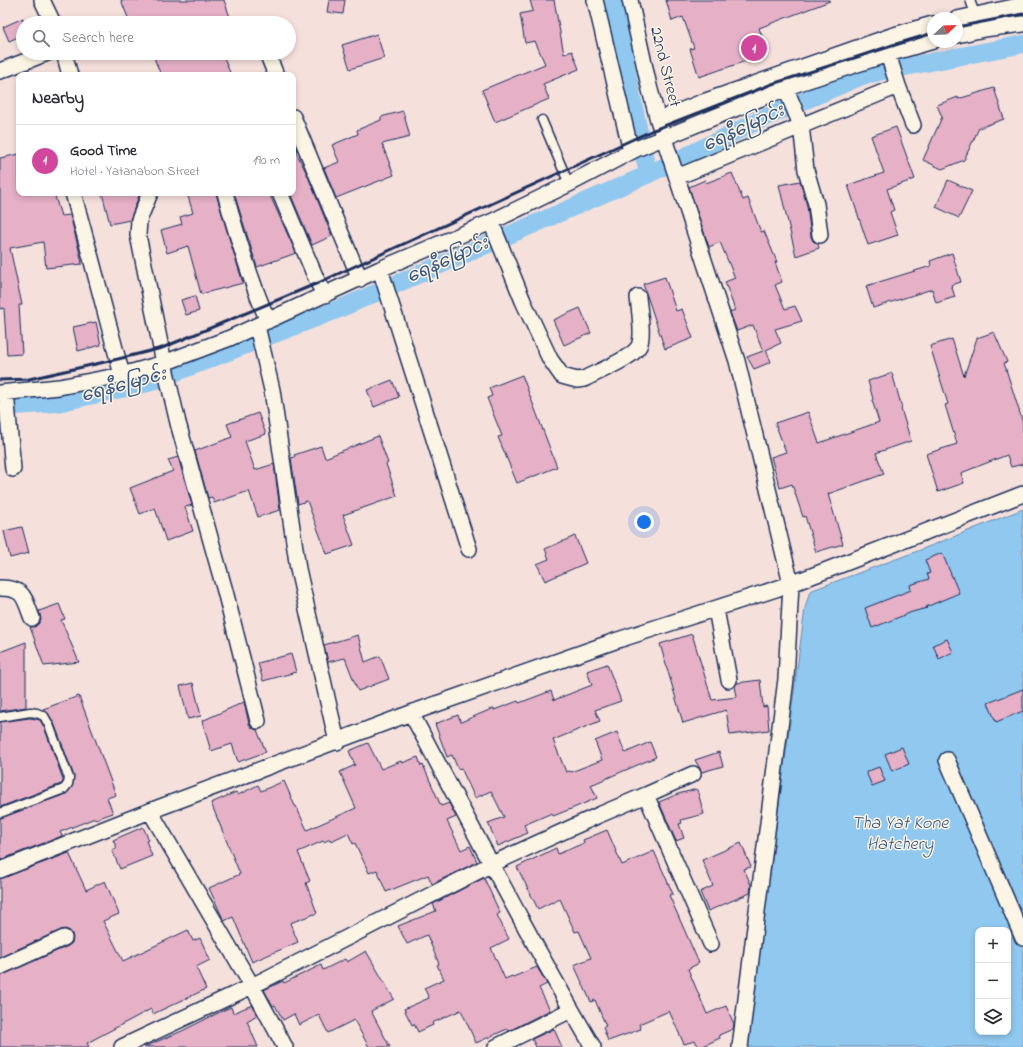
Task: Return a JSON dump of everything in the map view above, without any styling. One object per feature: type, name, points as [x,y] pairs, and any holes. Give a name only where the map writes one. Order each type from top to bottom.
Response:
[{"type":"street","points":[[42,0],[50,16]]},
{"type":"street","points":[[595,0],[634,150]]},
{"type":"street","name":"22nd Street","points":[[630,0],[658,120],[661,142],[676,173],[737,361],[791,584],[786,679],[740,1047]]},
{"type":"street","points":[[963,17],[1023,5]]},
{"type":"street","points":[[963,34],[984,29],[1023,24]]},
{"type":"street","points":[[658,120],[700,103],[891,36],[927,26]]},
{"type":"street","points":[[676,173],[744,150],[793,106],[889,57],[927,43]]},
{"type":"street","points":[[889,57],[913,125]]},
{"type":"street","points":[[0,71],[29,60]]},
{"type":"street","points":[[66,60],[69,72]]},
{"type":"street","points":[[269,60],[275,72]]},
{"type":"street","points":[[13,469],[5,422],[3,393],[59,387],[122,375],[164,363],[230,338],[380,269],[491,222],[634,150],[793,106],[897,82]]},
{"type":"street","points":[[793,106],[806,170],[816,204],[820,235]]},
{"type":"street","points":[[296,124],[360,279]]},
{"type":"street","points":[[73,196],[122,375]]},
{"type":"street","points":[[149,196],[139,220],[138,234],[164,363],[258,721]]},
{"type":"street","points":[[226,196],[262,306],[270,384],[298,569],[337,742]]},
{"type":"street","points":[[281,196],[318,283],[325,295]]},
{"type":"street","points":[[491,222],[523,301],[550,359],[562,376],[577,380],[584,379],[635,352],[640,345],[641,326],[638,297]]},
{"type":"street","points":[[380,269],[469,549]]},
{"type":"street","points":[[0,870],[150,811],[411,713],[615,641],[791,584],[1023,494]]},
{"type":"street","points":[[0,588],[17,590],[22,593],[32,618]]},
{"type":"street","points":[[716,609],[729,680]]},
{"type":"street","points":[[411,713],[571,1010],[593,1047]]},
{"type":"street","points":[[947,760],[1023,938]]},
{"type":"street","points":[[122,1047],[252,986],[492,864],[693,774]]},
{"type":"street","points":[[646,795],[711,944]]},
{"type":"street","points":[[150,811],[252,986],[285,1047]]},
{"type":"street","points":[[0,967],[64,938]]},
{"type":"street","points":[[496,1047],[571,1010]]},
{"type":"lane","points":[[970,0],[975,14]]},
{"type":"lane","points":[[542,120],[569,184]]},
{"type":"lane","points":[[0,717],[30,712],[38,713],[44,716],[49,725],[69,778],[68,784],[64,789],[0,813]]},
{"type":"water","name":"Tha Yat Kone Hatchery","points":[[1023,509],[1023,1047],[747,1047],[805,608],[810,591],[915,552]]},
{"type":"building","points":[[121,0],[224,0],[230,16],[127,16]]},
{"type":"building","points":[[329,0],[345,0],[343,14],[327,12]]},
{"type":"building","points":[[530,0],[554,0],[564,54],[572,51],[579,69],[543,84],[549,99],[495,122],[482,90],[545,64],[535,41],[525,43],[520,14],[533,11]]},
{"type":"building","points":[[666,0],[830,1],[759,28],[766,48],[747,55],[749,60],[699,77],[690,49],[694,48],[683,17],[672,21]]},
{"type":"building","points":[[16,21],[16,38],[9,41],[3,27]]},
{"type":"building","points":[[377,34],[384,58],[350,69],[342,45]]},
{"type":"building","points":[[155,60],[225,60],[230,72],[160,72]]},
{"type":"building","points":[[994,88],[1004,119],[979,128],[964,160],[942,169],[923,160],[942,117],[937,105],[958,97],[958,99]]},
{"type":"building","points":[[403,111],[410,137],[382,144],[394,175],[336,198],[324,168],[339,162],[332,145],[358,134],[357,130],[381,120],[381,117]]},
{"type":"building","points":[[896,127],[915,179],[887,189],[894,210],[890,212],[898,235],[868,245],[848,185],[884,173],[871,136]]},
{"type":"building","points":[[296,152],[307,174],[332,236],[312,245],[291,196],[296,196]]},
{"type":"building","points":[[16,155],[16,196],[55,196],[61,216],[70,215],[82,264],[46,268],[43,242],[10,248],[22,305],[19,305],[22,354],[7,355],[4,308],[0,309],[0,158]]},
{"type":"building","points":[[732,173],[743,200],[748,198],[761,232],[764,231],[777,262],[775,262],[782,282],[775,285],[785,309],[795,306],[802,321],[775,329],[781,343],[766,350],[771,362],[754,369],[747,357],[763,351],[753,325],[737,331],[730,312],[735,310],[725,282],[735,278],[720,242],[709,247],[689,187],[705,180],[706,183]]},
{"type":"building","points":[[948,180],[972,191],[959,218],[936,207]]},
{"type":"building","points":[[800,181],[807,206],[811,237],[813,241],[818,244],[819,248],[796,256],[779,185]]},
{"type":"building","points":[[103,196],[139,196],[130,220],[110,224]]},
{"type":"building","points":[[188,196],[217,196],[243,283],[201,294],[188,246],[167,253],[161,230],[182,224],[180,217],[193,213]]},
{"type":"building","points":[[235,196],[270,196],[296,253],[257,267]]},
{"type":"building","points":[[952,253],[961,282],[951,285],[955,297],[936,303],[932,289],[873,308],[866,286],[931,266],[930,261]]},
{"type":"building","points":[[665,277],[676,311],[682,309],[693,338],[665,349],[643,284]]},
{"type":"building","points":[[195,296],[199,311],[186,315],[181,300]]},
{"type":"building","points":[[580,308],[591,333],[564,345],[553,320]]},
{"type":"building","points":[[96,322],[101,345],[78,351],[73,327]]},
{"type":"building","points":[[994,332],[1007,362],[1004,363],[1023,423],[1023,464],[1011,467],[1007,455],[961,473],[964,483],[938,492],[926,454],[957,444],[945,405],[948,404],[930,346],[952,339],[964,376],[977,338]]},
{"type":"building","points":[[892,373],[911,441],[876,453],[884,474],[828,494],[843,544],[816,552],[805,516],[803,517],[792,484],[780,488],[771,457],[786,452],[775,423],[808,412],[819,443],[879,422],[868,381]]},
{"type":"building","points":[[522,375],[557,467],[517,483],[498,437],[502,436],[487,398],[492,396],[489,388]]},
{"type":"building","points":[[392,380],[399,397],[374,407],[367,390]]},
{"type":"building","points":[[258,413],[266,434],[245,441],[255,470],[274,464],[280,510],[258,517],[249,491],[214,503],[212,497],[208,498],[195,451],[232,437],[227,424]]},
{"type":"building","points":[[378,436],[388,463],[386,464],[397,496],[343,515],[354,545],[327,554],[307,501],[298,504],[291,458],[295,457],[294,455],[321,446],[325,458]]},
{"type":"building","points":[[178,457],[192,505],[185,507],[193,531],[166,541],[155,508],[140,514],[130,488],[173,471],[168,460]]},
{"type":"building","points":[[22,527],[29,553],[10,558],[4,531]]},
{"type":"building","points":[[575,536],[586,563],[545,581],[537,564],[549,559],[545,549]]},
{"type":"building","points":[[942,553],[959,593],[926,607],[927,608],[912,612],[872,628],[865,608],[911,590],[910,585],[929,579],[927,574],[930,573],[925,560]]},
{"type":"building","points":[[59,604],[65,619],[61,620],[79,662],[44,666],[30,627],[35,627],[39,623],[41,619],[39,611]]},
{"type":"building","points":[[692,634],[712,700],[737,697],[735,686],[737,683],[760,680],[763,707],[767,706],[769,730],[730,735],[726,710],[683,723],[660,644]]},
{"type":"building","points":[[358,635],[365,662],[380,656],[389,679],[358,691],[345,658],[328,662],[324,645]]},
{"type":"building","points":[[947,639],[953,652],[939,659],[933,645]]},
{"type":"building","points":[[26,642],[26,707],[0,711],[0,652]]},
{"type":"building","points":[[291,654],[296,672],[263,681],[258,663]]},
{"type":"building","points":[[607,664],[621,701],[595,710],[600,721],[553,740],[566,772],[571,772],[602,760],[595,741],[617,732],[625,753],[650,742],[656,757],[591,785],[597,798],[553,816],[552,813],[524,825],[528,833],[498,846],[488,823],[504,817],[491,791],[475,798],[461,768],[458,769],[452,755],[447,757],[435,724],[458,715],[461,722],[494,708],[494,710],[518,701],[519,703],[551,691],[554,700],[592,685],[587,671]]},
{"type":"building","points":[[193,683],[201,716],[188,719],[180,686]]},
{"type":"building","points":[[1023,689],[1023,711],[996,722],[988,703]]},
{"type":"building","points":[[79,696],[116,795],[107,798],[113,813],[96,819],[95,818],[60,832],[62,836],[0,860],[0,818],[66,794],[72,787],[74,776],[54,723],[48,713],[43,709]]},
{"type":"building","points":[[244,702],[249,724],[252,728],[257,730],[266,752],[238,762],[232,744],[211,751],[202,721]]},
{"type":"building","points":[[30,718],[40,720],[44,727],[63,782],[0,807],[0,722]]},
{"type":"building","points":[[368,743],[381,769],[401,761],[402,763],[418,757],[441,806],[449,803],[456,817],[447,821],[461,850],[470,846],[477,862],[432,884],[428,875],[386,892],[377,870],[369,873],[355,843],[353,844],[348,833],[331,841],[330,839],[324,842],[323,841],[298,852],[310,881],[306,883],[317,913],[290,923],[298,942],[252,962],[233,917],[224,921],[209,888],[240,874],[211,803],[236,792],[238,795],[258,785],[261,791],[284,781],[307,830],[356,808],[340,772],[355,765],[349,751]]},
{"type":"building","points":[[902,747],[909,764],[892,771],[885,754]]},
{"type":"building","points":[[719,752],[723,766],[702,772],[695,760]]},
{"type":"building","points":[[879,767],[885,781],[872,786],[866,772]]},
{"type":"building","points":[[697,789],[704,814],[681,820],[682,823],[679,824],[684,838],[676,841],[659,802],[678,794]]},
{"type":"building","points":[[143,827],[149,840],[146,841],[152,856],[120,869],[112,850],[117,848],[113,840]]},
{"type":"building","points":[[607,830],[622,865],[654,851],[673,894],[669,895],[699,963],[688,969],[707,1014],[726,1006],[734,1024],[733,1029],[719,1035],[720,1038],[701,1047],[699,1047],[695,1041],[684,1044],[669,1011],[639,1024],[641,1029],[608,1041],[603,1027],[606,1026],[595,1000],[591,1002],[574,965],[591,958],[579,931],[575,932],[560,899],[538,909],[517,867],[556,848],[558,854],[584,843],[583,840]]},
{"type":"building","points":[[741,843],[751,867],[744,869],[751,885],[750,893],[708,911],[700,892],[713,886],[702,860]]},
{"type":"building","points":[[69,853],[86,890],[105,881],[119,914],[103,921],[123,961],[188,930],[193,941],[200,938],[210,960],[196,967],[206,989],[153,1014],[151,1009],[87,1043],[89,1047],[0,1047],[0,976],[68,946],[72,943],[73,938],[70,931],[65,929],[61,930],[0,957],[0,879]]},
{"type":"building","points":[[484,878],[500,913],[497,915],[509,939],[491,948],[505,979],[537,967],[547,984],[539,988],[550,1010],[509,1031],[507,1029],[476,1043],[461,1010],[432,1023],[433,1025],[418,1032],[414,1024],[412,1025],[404,1009],[429,998],[424,988],[444,979],[437,965],[439,964],[427,935],[407,944],[398,926],[436,911],[433,904]]},
{"type":"building","points":[[366,951],[394,999],[371,1011],[390,1047],[369,1047],[354,1020],[328,1033],[319,1015],[299,1025],[294,1014],[283,1020],[275,1005],[273,1006],[264,990],[283,981],[284,983],[321,965],[323,970],[345,959],[347,962]]},
{"type":"building","points":[[252,1005],[257,1015],[247,1021],[258,1047],[144,1047],[182,1031],[231,1007],[233,1013]]},
{"type":"building","points":[[554,1029],[562,1047],[536,1047],[532,1039]]},
{"type":"waterway","points":[[613,0],[643,153],[649,174]]},
{"type":"waterway","name":"ရေနီမြောင်း","points":[[905,67],[1023,44]]},
{"type":"waterway","name":"ရေနီမြောင်း","points":[[0,407],[57,403],[148,383],[339,309],[649,174],[764,118],[862,76],[883,71]]},
{"type":"railway","points":[[963,26],[1023,14]]},
{"type":"railway","points":[[0,380],[29,379],[162,348],[318,283],[651,131],[772,84],[927,35]]},
{"type":"place","name":"Good Time","points":[[754,48]]}]
